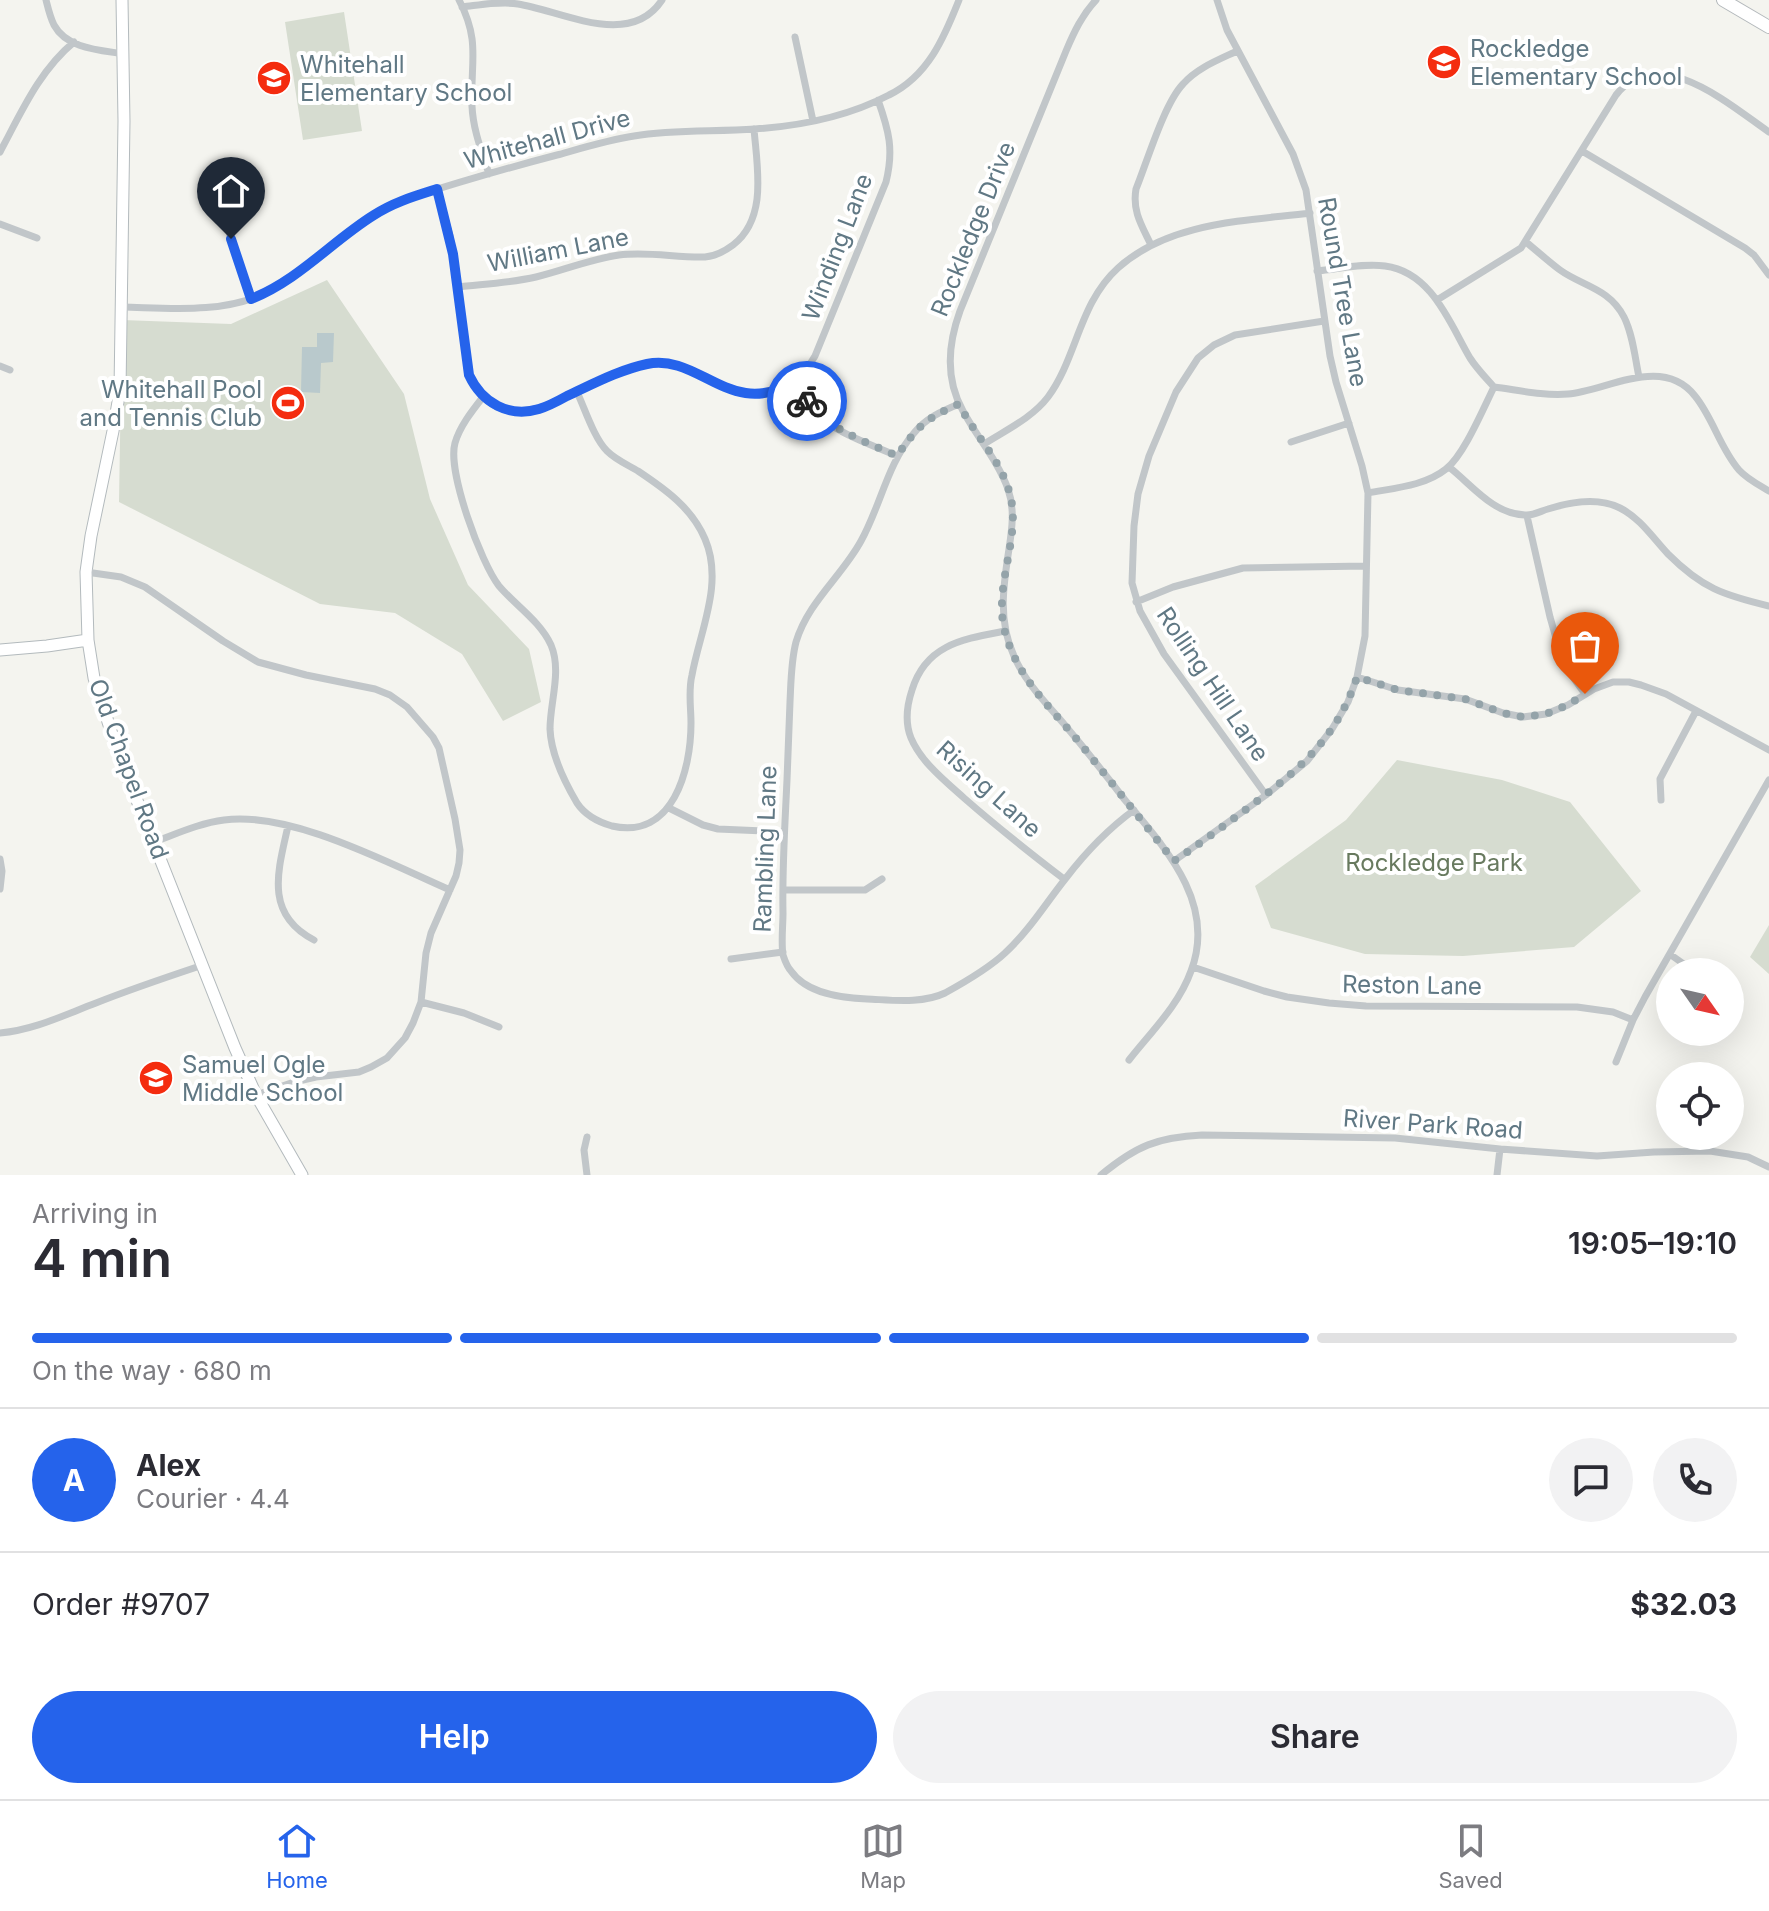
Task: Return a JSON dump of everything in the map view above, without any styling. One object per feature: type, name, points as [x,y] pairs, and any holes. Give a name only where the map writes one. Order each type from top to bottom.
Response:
[{"type":"main road","points":[[1723,0],[1769,27]]},
{"type":"street","points":[[46,0],[55,27],[62,35],[85,47],[124,54]]},
{"type":"street","name":"Old Chapel Road","points":[[122,0],[120,390],[86,572],[88,640],[94,678],[106,719],[203,965],[256,1095],[302,1175]]},
{"type":"street","points":[[489,174],[474,126],[474,46],[471,28],[460,3],[515,3],[609,25],[627,24],[643,18],[662,0]]},
{"type":"street","name":"Whitehall Drive","points":[[122,307],[190,308],[231,305],[251,299],[283,284],[375,214],[403,200],[523,164],[632,136],[754,129],[813,121],[878,100],[896,91],[925,67],[945,35],[959,0]]},
{"type":"street","name":"Rockledge Drive","points":[[1096,0],[1071,40],[954,328],[950,364],[959,404],[1003,477],[1012,500],[1002,605],[1005,631],[1020,669],[1174,861],[1196,912],[1198,934],[1193,967],[1180,994],[1129,1060]]},
{"type":"street","name":"Round Tree Lane","points":[[1174,861],[1266,795],[1307,761],[1325,740],[1348,702],[1357,677],[1365,636],[1368,493],[1336,382],[1324,321],[1306,190],[1293,154],[1227,30],[1217,0]]},
{"type":"street","points":[[795,37],[813,121]]},
{"type":"street","points":[[0,152],[46,71],[74,42]]},
{"type":"street","points":[[1151,245],[1137,217],[1134,197],[1172,100],[1183,83],[1197,71],[1237,51]]},
{"type":"street","points":[[1437,300],[1513,254],[1526,242],[1620,90],[1634,80],[1649,75],[1677,77],[1705,89],[1769,132]]},
{"type":"street","name":"Winding Lane","points":[[793,382],[807,369],[821,345],[886,182],[891,157],[890,138],[878,100]]},
{"type":"street","name":"William Lane","points":[[457,287],[531,278],[620,255],[710,256],[724,251],[746,232],[756,210],[758,192],[754,129]]},
{"type":"street","points":[[1582,151],[1745,248],[1769,275]]},
{"type":"street","points":[[437,189],[450,236],[469,375],[475,388],[495,405],[510,410],[543,408],[628,370],[657,363],[679,367],[740,393],[768,393],[793,382],[827,422],[897,456]]},
{"type":"street","points":[[221,208],[251,299]]},
{"type":"street","points":[[984,444],[1031,415],[1041,405],[1058,381],[1085,315],[1118,268],[1151,245],[1196,229],[1310,213]]},
{"type":"street","points":[[0,224],[37,238]]},
{"type":"street","points":[[1526,242],[1562,271],[1593,286],[1617,307],[1630,333],[1639,377]]},
{"type":"street","points":[[1317,271],[1370,266],[1405,271],[1437,300],[1477,368],[1494,387],[1566,394],[1639,377],[1669,378],[1691,391],[1735,465],[1746,477],[1769,491]]},
{"type":"street","name":"Rolling Hill Lane","points":[[1266,795],[1152,635],[1136,602],[1132,583],[1132,548],[1140,485],[1149,456],[1171,400],[1188,370],[1204,352],[1235,335],[1324,321]]},
{"type":"street","points":[[0,366],[10,370]]},
{"type":"street","points":[[1368,493],[1426,480],[1449,467],[1460,453],[1494,387]]},
{"type":"street","points":[[483,397],[455,442],[453,459],[479,548],[498,585],[552,647],[555,673],[550,732],[565,780],[582,809],[592,818],[610,825],[631,827],[644,825],[669,808],[681,783],[691,738],[691,678],[713,576],[710,552],[700,528],[687,509],[606,450],[577,392]]},
{"type":"street","name":"Rambling Lane","points":[[959,404],[924,422],[897,456],[860,543],[814,605],[796,642],[791,675],[784,832],[784,959],[792,974],[815,990],[860,999],[932,998],[969,979],[1002,956],[1097,842],[1134,810]]},
{"type":"street","points":[[1291,442],[1349,423]]},
{"type":"street","points":[[1449,467],[1483,498],[1510,512],[1527,516],[1582,502],[1620,508],[1637,520],[1695,579],[1736,598],[1769,606]]},
{"type":"street","points":[[1527,516],[1560,652],[1585,694]]},
{"type":"street","points":[[1136,602],[1173,587],[1243,568],[1366,566]]},
{"type":"street","points":[[86,572],[121,577],[145,587],[258,662],[375,689],[399,700],[433,737],[439,748],[460,850],[459,863],[431,933],[421,1002],[413,1023],[405,1038],[379,1063],[359,1072],[316,1077],[256,1095]]},
{"type":"street","name":"Rising Lane","points":[[1005,631],[956,642],[927,662],[918,675],[908,703],[909,735],[919,754],[950,786],[1064,879]]},
{"type":"street","points":[[0,650],[88,640]]},
{"type":"street","points":[[1357,677],[1398,690],[1465,699],[1523,717],[1546,714],[1605,684],[1629,682],[1659,691],[1769,750]]},
{"type":"street","points":[[1661,800],[1660,779],[1696,711]]},
{"type":"street","points":[[1616,1062],[1633,1020],[1769,780]]},
{"type":"street","points":[[669,808],[718,829],[784,832]]},
{"type":"street","points":[[154,842],[223,820],[243,819],[288,826],[333,840],[450,890]]},
{"type":"street","points":[[288,826],[279,869],[278,896],[289,922],[314,940]]},
{"type":"street","points":[[0,859],[0,889]]},
{"type":"street","points":[[783,890],[865,890],[882,879]]},
{"type":"street","points":[[731,959],[783,952]]},
{"type":"street","points":[[1671,955],[1675,958]]},
{"type":"street","points":[[0,1033],[39,1025],[203,965]]},
{"type":"street","name":"Reston Lane","points":[[1193,967],[1264,991],[1329,1003],[1366,1006],[1577,1007],[1613,1012],[1633,1020]]},
{"type":"street","points":[[421,1002],[464,1013],[499,1027]]},
{"type":"street","name":"River Park Road","points":[[1101,1175],[1124,1156],[1152,1143],[1174,1136],[1202,1135],[1383,1137],[1597,1156],[1710,1151],[1748,1157],[1769,1167]]},
{"type":"street","points":[[587,1137],[584,1150],[587,1175]]},
{"type":"street","points":[[1497,1175],[1500,1149]]},
{"type":"green space","points":[[344,12],[362,131],[303,140],[285,22]]},
{"type":"green space","name":"Whitehall Pool and Tennis Club","points":[[327,280],[404,394],[430,499],[468,585],[529,649],[541,702],[503,721],[462,654],[395,613],[320,604],[119,502],[122,320],[231,324]]},
{"type":"green space","name":"Rockledge Park","points":[[1397,760],[1502,780],[1570,802],[1641,891],[1574,947],[1463,956],[1365,954],[1271,928],[1255,886],[1346,820]]},
{"type":"green space","points":[[1769,925],[1769,974],[1750,957]]},
{"type":"shaded area","points":[[317,333],[334,333],[333,362],[321,363],[320,393],[301,392],[302,347],[317,347]]},
{"type":"way so far","points":[[807,401],[827,422],[897,456],[924,422],[959,404],[1003,477],[1012,500],[1002,617],[1012,654],[1037,694],[1174,861],[1266,795],[1307,761],[1332,729],[1348,702],[1357,677],[1398,690],[1474,701],[1503,713],[1523,717],[1546,714],[1585,694]]},
{"type":"place","name":"Rockledge Elementary School","points":[[1444,62]]},
{"type":"place","name":"Whitehall Elementary School","points":[[274,78]]},
{"type":"place","name":"Whitehall Pool and Tennis Club","points":[[288,403]]},
{"type":"place","name":"Samuel Ogle Middle School","points":[[156,1078]]},
{"type":"route","points":[[231,239],[251,299],[283,284],[375,214],[393,204],[437,189],[450,236],[469,375],[475,388],[495,405],[522,411],[543,408],[610,376],[657,363],[679,367],[740,393],[768,393],[793,382],[807,401]]}]
